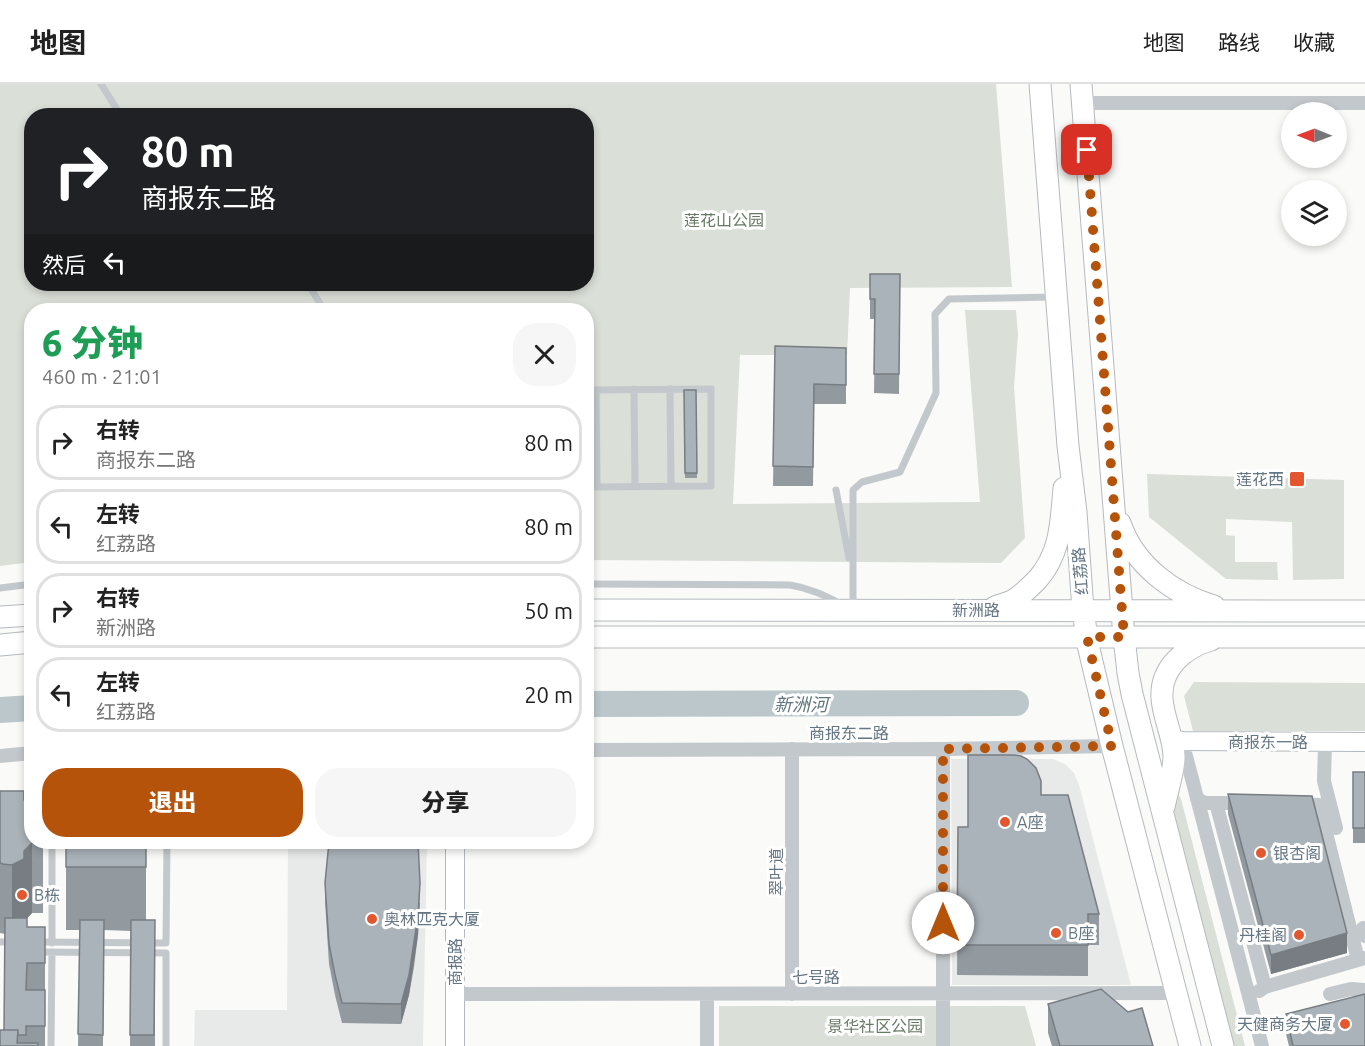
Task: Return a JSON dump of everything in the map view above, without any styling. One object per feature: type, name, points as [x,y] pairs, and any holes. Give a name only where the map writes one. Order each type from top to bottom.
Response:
[{"type":"main road","name":"红荔路","points":[[1040,84],[1068,446],[1087,637],[1112,746],[1191,1046]]},
{"type":"main road","points":[[1082,93],[1128,673],[1223,1046]]},
{"type":"main road","points":[[987,610],[1012,600],[1030,587],[1046,570],[1054,554],[1060,533],[1068,446]]},
{"type":"main road","points":[[1114,506],[1132,548],[1156,575],[1173,588],[1192,598],[1236,610]]},
{"type":"main road","name":"新洲路","points":[[594,610],[1362,610]]},
{"type":"main road","points":[[0,617],[24,616]]},
{"type":"main road","name":"新洲路","points":[[594,637],[1365,637]]},
{"type":"main road","points":[[1163,813],[1178,751],[1162,699],[1163,684],[1169,668],[1193,646],[1226,637]]},
{"type":"main road","points":[[0,645],[24,643]]},
{"type":"street","points":[[1082,93],[1365,103]]},
{"type":"street","name":"商报东一路","points":[[1178,751],[1183,741],[1365,741]]},
{"type":"street","points":[[1251,1002],[1255,993],[1265,987],[1313,969],[1361,959],[1319,805],[1322,742]]},
{"type":"street","points":[[1322,742],[1324,781],[1336,828]]},
{"type":"street","name":"商报东二路","points":[[594,750],[1112,746]]},
{"type":"street","name":"翠叶道","points":[[792,749],[792,994]]},
{"type":"street","points":[[943,749],[943,1046]]},
{"type":"street","points":[[1178,751],[1197,799],[1262,1046]]},
{"type":"street","points":[[0,756],[24,754]]},
{"type":"street","points":[[1197,799],[1205,803],[1262,804]]},
{"type":"street","points":[[1216,803],[1265,987]]},
{"type":"street","points":[[1285,804],[1319,805]]},
{"type":"street","name":"商报路","points":[[455,849],[455,1046]]},
{"type":"street","points":[[1330,994],[1351,989],[1365,990]]},
{"type":"street","name":"七号路","points":[[455,994],[1177,993]]},
{"type":"street","points":[[706,994],[707,1046]]},
{"type":"lane","points":[[101,84],[116,108]]},
{"type":"lane","points":[[853,610],[853,490],[862,482],[900,472],[936,393],[935,314],[949,298],[1056,297]]},
{"type":"lane","points":[[670,389],[671,486]]},
{"type":"lane","points":[[594,487],[711,486],[711,389],[596,390],[597,487]]},
{"type":"lane","points":[[634,390],[635,487]]},
{"type":"lane","points":[[836,490],[852,575]]},
{"type":"lane","points":[[594,584],[790,585],[822,593],[853,610]]},
{"type":"lane","points":[[0,588],[24,585]]},
{"type":"lane","points":[[52,849],[52,943]]},
{"type":"lane","points":[[33,942],[166,943],[167,849]]},
{"type":"lane","points":[[0,942],[24,942]]},
{"type":"lane","points":[[31,952],[166,953],[166,1046]]},
{"type":"lane","points":[[51,1046],[52,952]]},
{"type":"shaded area","points":[[951,759],[1053,759],[1065,764],[1074,773],[1131,985],[952,985]]},
{"type":"shaded area","points":[[288,849],[427,849],[423,1046],[194,1046],[195,1010],[287,1010]]},
{"type":"green space","name":"莲花山公园","points":[[0,84],[996,84],[1012,287],[850,288],[847,355],[740,355],[733,504],[980,502],[965,310],[1016,310],[1018,335],[1014,387],[1025,538],[1001,563],[594,560],[594,303],[24,303],[24,563],[0,566]]},
{"type":"green space","points":[[1147,474],[1344,480],[1344,579],[1293,580],[1292,522],[1226,519],[1226,535],[1235,536],[1235,562],[1277,562],[1278,580],[1226,579],[1149,517]]},
{"type":"green space","points":[[1194,682],[1365,683],[1365,731],[1193,731],[1184,696]]},
{"type":"green space","points":[[1177,792],[1181,799],[1245,1046],[1228,1046],[1171,813]]},
{"type":"green space","name":"景华社区公园","points":[[719,1006],[1025,1006],[1036,1046],[719,1046]]},
{"type":"building","points":[[870,274],[900,274],[899,374],[874,374],[875,299],[870,299]]},
{"type":"building","points":[[775,346],[846,348],[846,385],[814,384],[813,467],[773,466]]},
{"type":"building","points":[[684,390],[696,390],[697,473],[685,473]]},
{"type":"building","points":[[968,755],[1021,756],[1036,768],[1041,781],[1041,795],[1068,795],[1099,914],[1088,914],[1088,945],[957,945],[958,827],[968,827]]},
{"type":"building","points":[[1353,772],[1365,772],[1365,828],[1353,828]]},
{"type":"building","points":[[0,791],[24,791],[24,849],[26,849],[24,859],[12,865],[0,863]]},
{"type":"building","points":[[1228,794],[1312,796],[1347,933],[1271,955]]},
{"type":"building","points":[[66,849],[146,849],[146,867],[66,867]]},
{"type":"building","name":"奥林匹克大厦","points":[[328,849],[418,849],[420,883],[418,915],[409,975],[401,1004],[342,1003],[329,944],[325,883]]},
{"type":"building","points":[[5,918],[27,918],[27,927],[45,927],[45,963],[27,963],[26,990],[45,990],[45,1026],[26,1026],[26,1035],[18,1035],[18,1030],[4,1030]]},
{"type":"building","points":[[80,920],[104,920],[103,1035],[78,1034]]},
{"type":"building","points":[[131,920],[155,920],[154,1035],[130,1035]]},
{"type":"building","points":[[1101,989],[1128,1012],[1142,1008],[1153,1046],[1060,1046],[1048,1004]]},
{"type":"building","points":[[1365,994],[1365,1046],[1293,1046],[1286,1014]]},
{"type":"building","points":[[0,1030],[18,1030],[17,1043],[38,1043],[38,1046],[0,1046]]},
{"type":"waterway","name":"新洲河","points":[[594,704],[1016,703]]},
{"type":"waterway","name":"新洲河","points":[[0,710],[24,708]]},
{"type":"place","name":"莲花西","points":[[1297,479]]},
{"type":"place","name":"A座","points":[[1005,822]]},
{"type":"place","name":"银杏阁","points":[[1261,853]]},
{"type":"place","name":"B栋","points":[[22,895]]},
{"type":"place","name":"奥林匹克大厦","points":[[372,919]]},
{"type":"place","name":"B座","points":[[1056,933]]},
{"type":"place","name":"丹桂阁","points":[[1299,935]]},
{"type":"place","name":"天健商务大厦","points":[[1345,1024]]},
{"type":"route","points":[[943,923],[943,749],[1112,746],[1087,637],[1124,637],[1087,150]]}]
